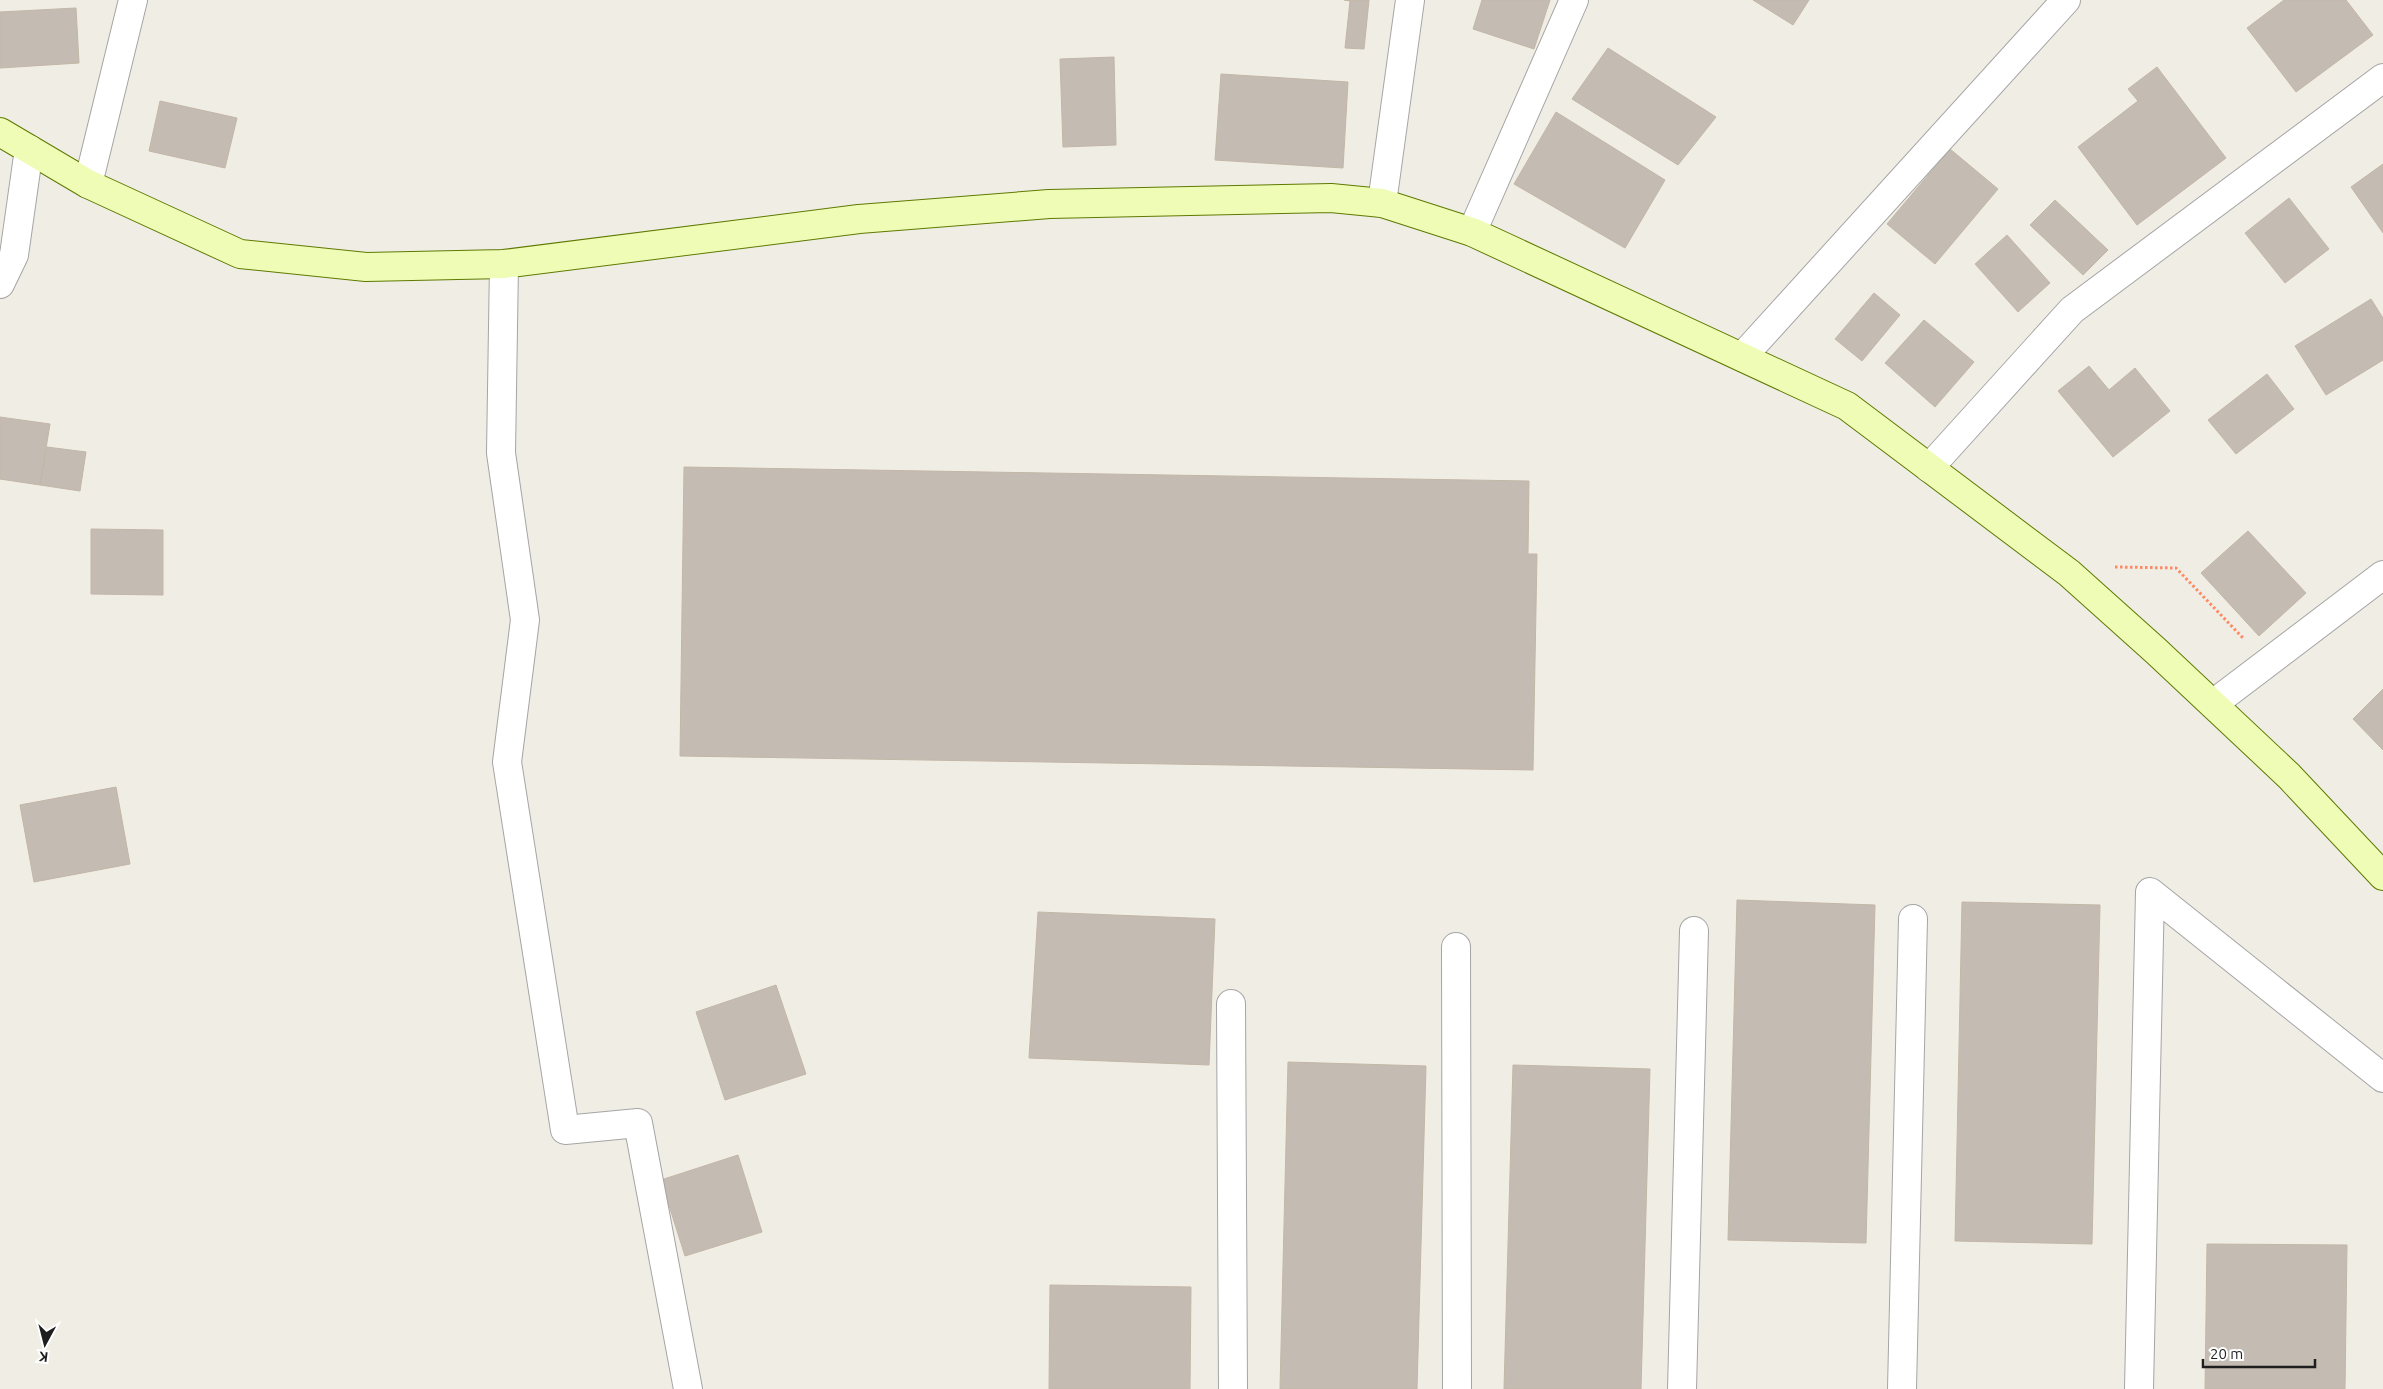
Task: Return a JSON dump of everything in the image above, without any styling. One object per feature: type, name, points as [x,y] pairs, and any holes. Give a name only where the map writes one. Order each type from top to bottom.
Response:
[{"type":"street","points":[[88,184],[133,0]]},
{"type":"street","points":[[1382,203],[1410,0]]},
{"type":"street","points":[[1472,232],[1574,0]]},
{"type":"street","points":[[1742,357],[2066,0]]},
{"type":"street","points":[[1929,468],[2072,310],[2383,78]]},
{"type":"street","points":[[0,132],[88,184],[240,254],[366,267],[504,264],[859,219],[1049,204],[1331,198],[1382,203],[1472,232],[1847,406],[2059,566],[2156,651],[2288,776],[2383,876]]},
{"type":"street","points":[[0,284],[14,255],[29,149]]},
{"type":"street","points":[[504,264],[501,453],[525,620],[507,762],[565,1130],[638,1123],[688,1389]]},
{"type":"street","points":[[2213,704],[2383,575]]},
{"type":"street","points":[[2139,1389],[2150,892],[2383,1078]]},
{"type":"street","points":[[1902,1389],[1912,919]]},
{"type":"street","points":[[1682,1389],[1694,931]]},
{"type":"street","points":[[1456,948],[1457,1389]]},
{"type":"street","points":[[1231,1004],[1233,1389]]},
{"type":"path","points":[[2059,566],[2176,568],[2267,663]]},
{"type":"building","points":[[1344,0],[1369,0],[1364,49],[1345,48],[1350,1]]},
{"type":"building","points":[[1482,0],[1550,0],[1534,49],[1473,29]]},
{"type":"building","points":[[1753,0],[1809,0],[1793,25]]},
{"type":"building","points":[[2284,0],[2346,0],[2373,35],[2296,92],[2247,28]]},
{"type":"building","points":[[76,8],[79,63],[0,68],[0,12]]},
{"type":"building","points":[[1608,48],[1716,117],[1678,165],[1572,99]]},
{"type":"building","points":[[1114,57],[1116,145],[1063,147],[1060,59]]},
{"type":"building","points":[[2157,67],[2226,158],[2137,225],[2078,147],[2138,101],[2128,89]]},
{"type":"building","points":[[1221,74],[1348,82],[1343,168],[1215,160]]},
{"type":"building","points":[[160,101],[237,118],[225,168],[149,151]]},
{"type":"building","points":[[1556,112],[1665,180],[1625,248],[1514,184]]},
{"type":"building","points":[[1950,149],[1998,189],[1935,264],[1887,224]]},
{"type":"building","points":[[2383,164],[2383,233],[2351,187]]},
{"type":"building","points":[[2289,198],[2329,249],[2285,283],[2245,233]]},
{"type":"building","points":[[2055,200],[2108,250],[2083,275],[2030,225]]},
{"type":"building","points":[[2007,235],[2050,283],[2018,312],[1975,264]]},
{"type":"building","points":[[1874,293],[1900,315],[1862,361],[1835,339]]},
{"type":"building","points":[[2371,299],[2383,318],[2383,360],[2326,395],[2295,346]]},
{"type":"building","points":[[1924,320],[1974,362],[1935,407],[1885,363]]},
{"type":"building","points":[[2089,366],[2109,390],[2135,368],[2170,411],[2113,457],[2058,391]]},
{"type":"building","points":[[2267,374],[2294,409],[2236,454],[2208,420]]},
{"type":"building","points":[[0,417],[50,424],[40,485],[0,479]]},
{"type":"building","points":[[47,447],[86,452],[80,491],[40,485]]},
{"type":"building","points":[[684,467],[1529,481],[1528,554],[1537,554],[1533,770],[680,756]]},
{"type":"building","points":[[91,529],[163,530],[163,595],[91,594]]},
{"type":"building","points":[[2248,531],[2306,593],[2259,636],[2201,573]]},
{"type":"building","points":[[2383,689],[2383,750],[2353,719]]},
{"type":"building","points":[[116,787],[130,864],[34,882],[20,805]]},
{"type":"building","points":[[1737,900],[1875,905],[1866,1243],[1728,1240]]},
{"type":"building","points":[[1962,902],[2100,905],[2092,1244],[1955,1241]]},
{"type":"building","points":[[1038,912],[1215,919],[1209,1065],[1029,1058]]},
{"type":"building","points":[[776,985],[806,1074],[725,1100],[696,1012]]},
{"type":"building","points":[[1288,1062],[1426,1066],[1417,1389],[1280,1389]]},
{"type":"building","points":[[1513,1065],[1650,1069],[1641,1389],[1504,1389]]},
{"type":"building","points":[[738,1155],[762,1232],[685,1256],[661,1180]]},
{"type":"building","points":[[2207,1244],[2347,1245],[2345,1389],[2205,1389]]},
{"type":"building","points":[[1050,1285],[1191,1287],[1190,1389],[1049,1389]]}]
